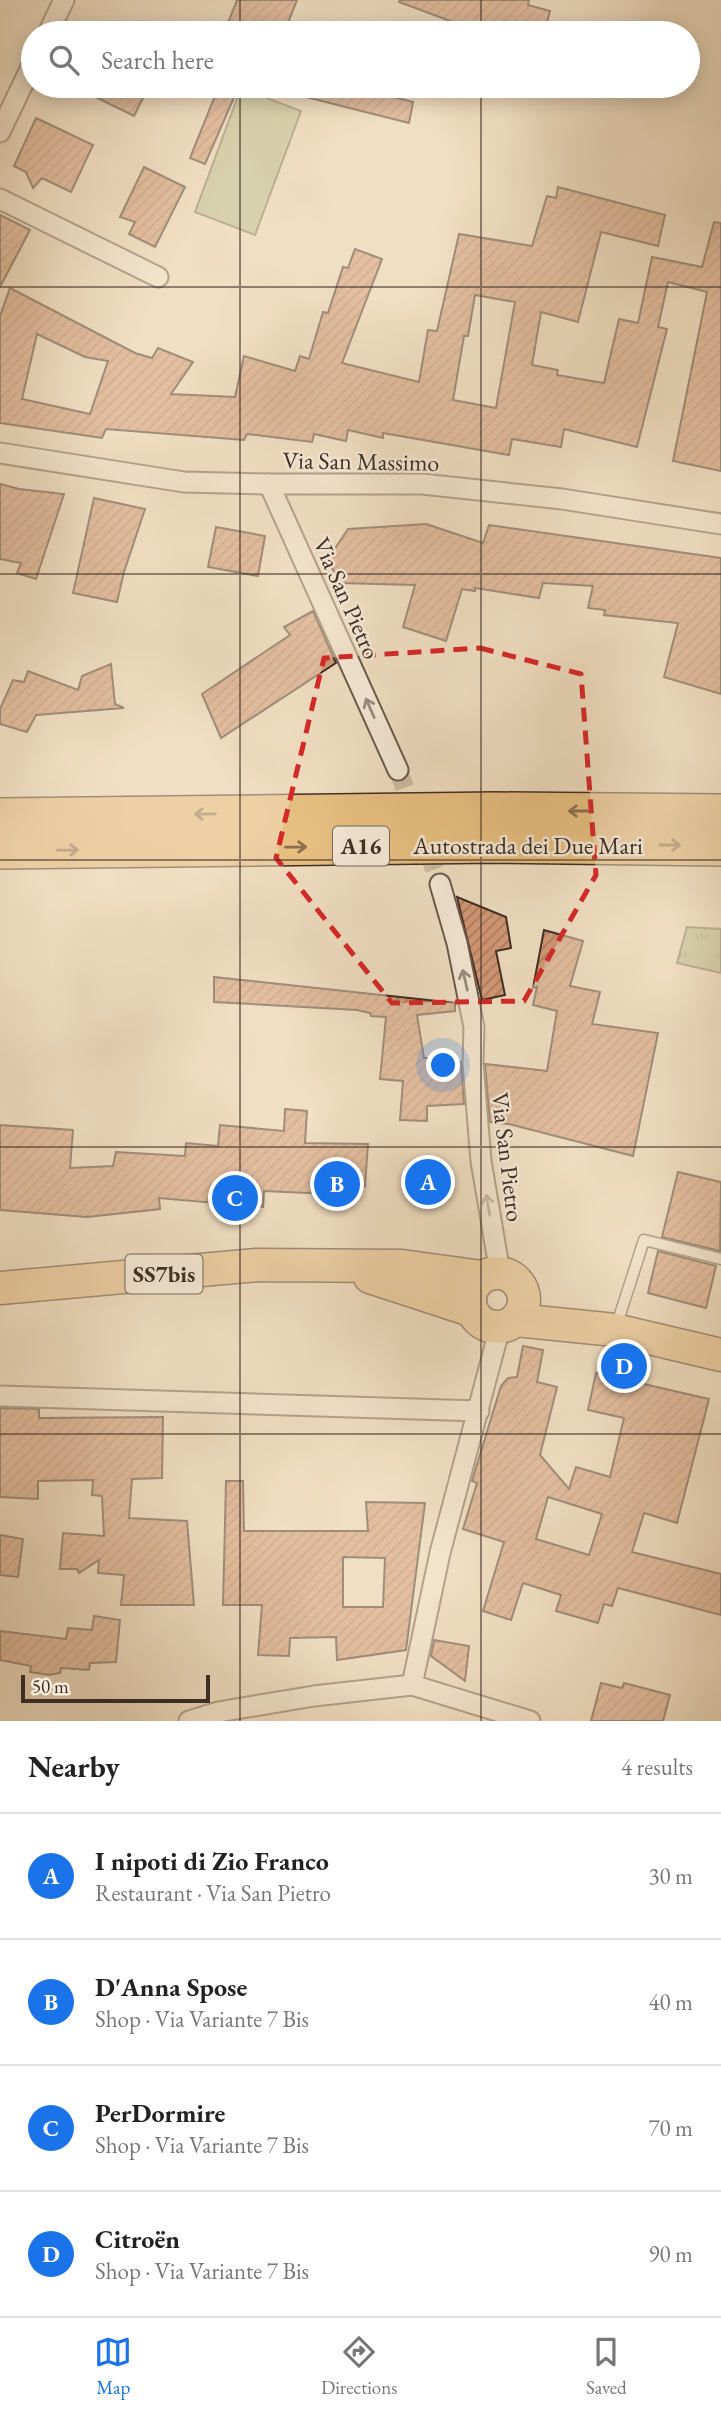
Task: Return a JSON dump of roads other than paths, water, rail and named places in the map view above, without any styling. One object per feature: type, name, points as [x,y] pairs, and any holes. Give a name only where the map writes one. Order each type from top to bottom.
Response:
[{"type":"highway","name":"Autostrada dei Due Mari","points":[[0,817],[496,811],[721,813]]},
{"type":"highway","name":"Autostrada dei Due Mari","points":[[0,850],[496,844],[721,847]]},
{"type":"main road","name":"SS7bis","points":[[0,1288],[257,1265],[402,1266],[501,1279],[615,1330]]},
{"type":"main road","name":"SS7bis","points":[[328,1266],[395,1284],[471,1310],[483,1323],[615,1330],[721,1355]]},
{"type":"main road","points":[[471,1310],[471,1292],[501,1279],[524,1305],[508,1324]]},
{"type":"street","points":[[54,21],[64,0]]},
{"type":"street","points":[[0,132],[21,88]]},
{"type":"street","points":[[0,199],[158,277]]},
{"type":"street","name":"Via San Massimo","points":[[0,453],[184,482],[422,484],[562,499],[721,524]]},
{"type":"street","name":"Via San Pietro","points":[[269,484],[398,770]]},
{"type":"street","name":"Via San Pietro","points":[[440,884],[457,943],[474,1027],[473,1063],[481,1161],[501,1279]]},
{"type":"street","points":[[412,1685],[440,1553],[479,1411],[508,1324]]},
{"type":"street","points":[[0,1396],[479,1411]]},
{"type":"street","points":[[189,1721],[218,1712],[313,1696],[412,1685],[530,1721]]},
{"type":"lane","points":[[615,1330],[644,1240],[721,1259]]},
{"type":"tunnel","points":[[398,770],[440,884]]},
{"type":"place","name":"I nipoti di Zio Franco","points":[[428,1182]]},
{"type":"place","name":"D'Anna Spose","points":[[337,1184]]},
{"type":"place","name":"PerDormire","points":[[235,1198]]},
{"type":"place","name":"Citroën","points":[[624,1366]]}]
